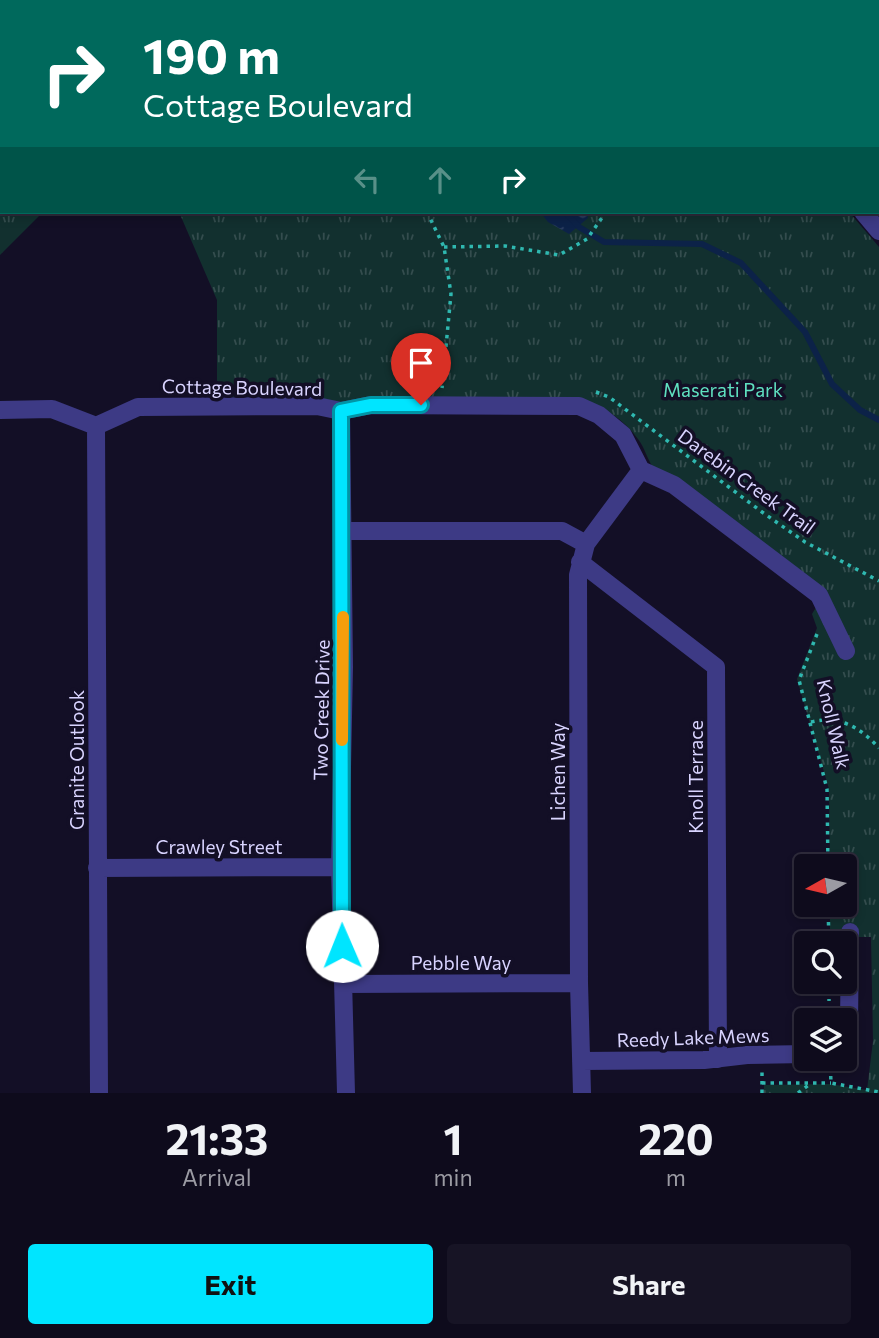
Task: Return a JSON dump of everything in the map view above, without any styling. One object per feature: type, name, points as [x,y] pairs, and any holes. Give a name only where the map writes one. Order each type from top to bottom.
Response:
[{"type":"street","points":[[865,214],[879,231]]},
{"type":"street","name":"Cottage Boulevard","points":[[96,426],[138,407],[317,406],[341,411],[371,405],[579,406],[599,415],[623,435],[641,470]]},
{"type":"street","points":[[0,410],[62,411],[96,426]]},
{"type":"street","name":"Two Creek Drive","points":[[341,411],[343,531],[340,866],[346,1093]]},
{"type":"street","name":"Granite Outlook","points":[[96,426],[99,1093]]},
{"type":"street","points":[[641,470],[674,485],[819,595],[846,650]]},
{"type":"street","name":"Lichen Way","points":[[582,1093],[577,591],[580,562],[586,544],[641,470]]},
{"type":"street","points":[[343,531],[562,531],[586,544]]},
{"type":"street","name":"Knoll Terrace","points":[[580,562],[716,667],[719,1059]]},
{"type":"street","name":"Crawley Street","points":[[97,868],[340,866]]},
{"type":"street","name":"Pebble Way","points":[[342,984],[579,983]]},
{"type":"street","name":"Reedy Lake Mews","points":[[581,1061],[719,1059],[747,1055],[794,1054]]},
{"type":"path","points":[[428,214],[444,247],[451,294],[442,388]]},
{"type":"path","points":[[444,247],[505,246],[559,255],[587,239],[605,214]]},
{"type":"path","name":"Darebin Creek Trail","points":[[639,419],[805,542],[879,581]]},
{"type":"path","name":"Knoll Walk","points":[[820,627],[799,680],[827,789],[828,854]]},
{"type":"path","points":[[810,722],[831,718],[840,720],[862,732],[879,748]]},
{"type":"path","points":[[830,1071],[831,1083]]},
{"type":"path","points":[[798,1093],[812,1082]]},
{"type":"path","points":[[762,1083],[831,1083],[879,1092]]},
{"type":"green space","points":[[0,214],[41,214],[0,255]]},
{"type":"green space","name":"Maserati Park","points":[[180,214],[851,214],[879,247],[879,1093],[764,1093],[764,1085],[830,1084],[867,1090],[873,1041],[871,937],[857,937],[857,931],[830,931],[830,917],[858,917],[858,854],[830,854],[829,789],[797,679],[817,628],[812,614],[826,591],[654,469],[640,442],[626,425],[604,409],[579,398],[446,397],[336,403],[319,397],[222,397],[217,384],[217,300]]},
{"type":"water","points":[[542,214],[587,214],[588,218],[569,234],[548,222]]},
{"type":"waterway","points":[[567,214],[579,227],[604,242],[702,244],[741,263],[805,332],[832,384],[860,410],[879,420]]},
{"type":"slow traffic","points":[[342,740],[343,617]]},
{"type":"route","points":[[342,946],[340,782],[344,667],[341,411],[371,405],[421,405]]}]
